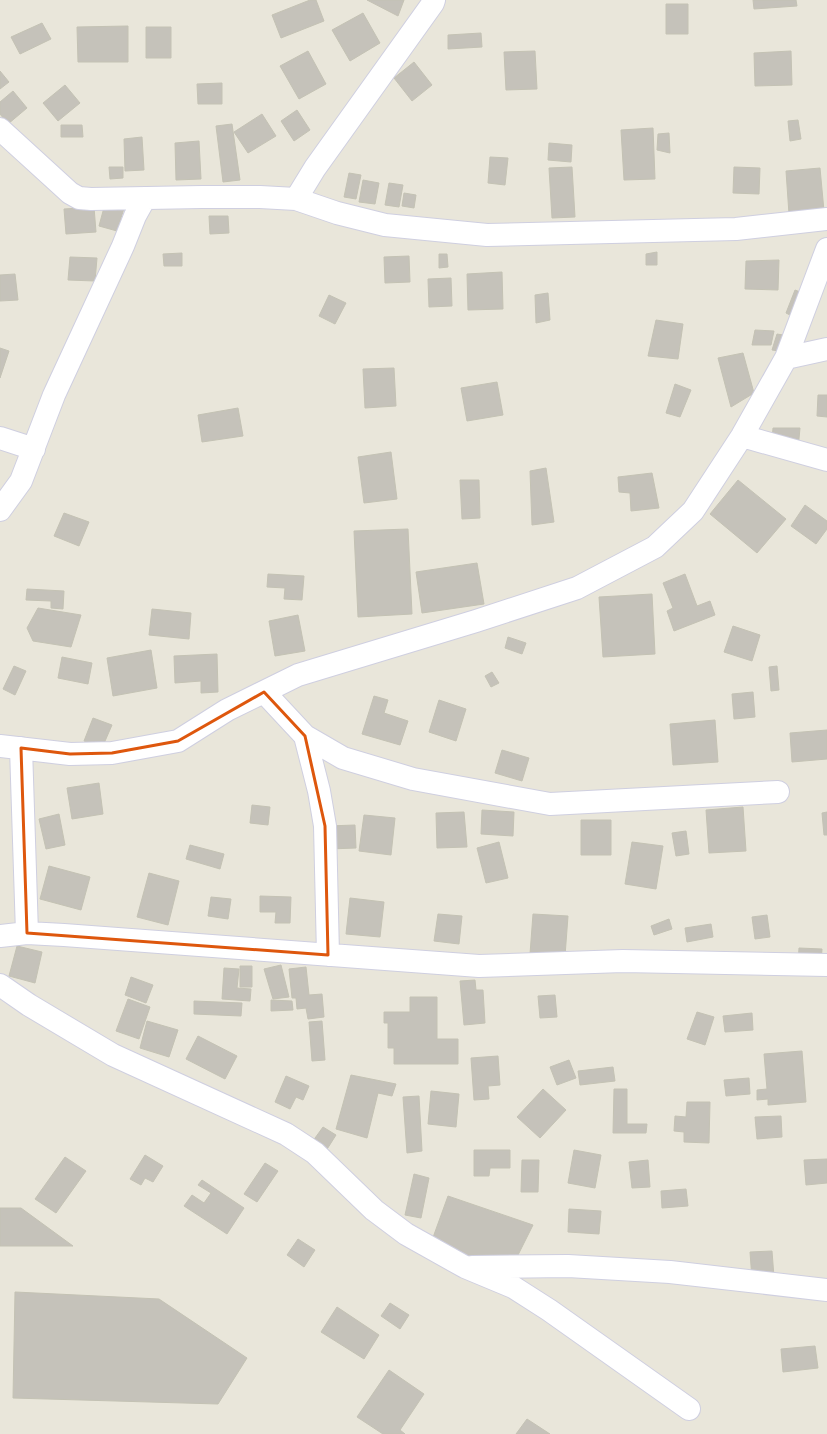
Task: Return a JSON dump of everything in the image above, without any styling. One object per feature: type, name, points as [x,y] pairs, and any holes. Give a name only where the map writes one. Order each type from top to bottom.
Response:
[{"type":"street","points":[[296,198],[320,162],[434,3],[434,0]]},
{"type":"street","points":[[0,129],[70,193],[79,198],[296,198],[337,213],[385,225],[487,236],[736,229],[827,219]]},
{"type":"street","points":[[0,510],[21,481],[54,395],[123,246],[135,216],[145,198]]},
{"type":"street","points":[[27,933],[10,747],[70,754],[112,753],[178,741],[227,710],[298,675],[476,621],[577,588],[655,547],[693,511],[742,436],[786,358],[827,249]]},
{"type":"street","points":[[786,358],[827,349]]},
{"type":"street","points":[[742,436],[827,460]]},
{"type":"street","points":[[0,438],[34,449]]},
{"type":"street","points":[[264,692],[305,736],[344,758],[413,779],[550,804],[778,792]]},
{"type":"street","points":[[305,736],[319,791],[325,826],[328,955]]},
{"type":"street","points":[[0,936],[27,933],[212,945],[479,966],[623,961],[827,965]]},
{"type":"street","points":[[0,985],[30,1005],[113,1055],[286,1134],[316,1153],[374,1210],[406,1234],[465,1267],[513,1288],[537,1302],[689,1409]]},
{"type":"street","points":[[465,1267],[568,1266],[670,1272],[827,1290]]},
{"type":"highlighted area","points":[[264,692],[305,736],[325,826],[328,955],[27,933],[21,748],[70,754],[112,753],[178,741]]},
{"type":"building","points":[[310,0],[316,0],[324,21],[281,38],[272,15]]},
{"type":"building","points":[[367,0],[404,0],[398,16]]},
{"type":"building","points":[[753,0],[796,0],[797,6],[754,9]]},
{"type":"building","points":[[666,4],[688,4],[688,34],[666,34]]},
{"type":"building","points":[[363,13],[380,43],[350,61],[332,30]]},
{"type":"building","points":[[42,23],[51,39],[20,54],[11,37]]},
{"type":"building","points":[[128,26],[128,62],[78,62],[77,27]]},
{"type":"building","points":[[146,27],[171,27],[171,58],[146,58]]},
{"type":"building","points":[[481,33],[482,47],[448,49],[448,35]]},
{"type":"building","points":[[308,51],[326,84],[299,99],[280,66]]},
{"type":"building","points":[[535,51],[537,89],[506,90],[504,52]]},
{"type":"building","points":[[791,51],[792,85],[755,86],[754,53]]},
{"type":"building","points":[[414,62],[432,85],[412,101],[394,78]]},
{"type":"building","points":[[0,71],[9,82],[0,89]]},
{"type":"building","points":[[222,83],[222,104],[198,104],[197,84]]},
{"type":"building","points":[[65,85],[80,103],[58,121],[43,103]]},
{"type":"building","points":[[13,91],[27,108],[8,124],[0,114],[0,102]]},
{"type":"building","points":[[297,110],[310,130],[294,141],[281,121]]},
{"type":"building","points":[[262,114],[276,136],[248,153],[234,132]]},
{"type":"building","points":[[798,120],[801,139],[790,141],[788,121]]},
{"type":"building","points":[[232,124],[240,180],[223,182],[216,126]]},
{"type":"building","points":[[61,125],[82,125],[83,137],[61,137]]},
{"type":"building","points":[[653,128],[655,179],[624,180],[621,130]]},
{"type":"building","points":[[669,133],[670,153],[657,150],[658,134]]},
{"type":"building","points":[[142,137],[144,170],[125,171],[124,139]]},
{"type":"building","points":[[199,141],[201,179],[176,180],[175,143]]},
{"type":"building","points":[[549,143],[572,145],[571,162],[548,160]]},
{"type":"building","points":[[490,157],[508,158],[505,185],[488,183]]},
{"type":"building","points":[[109,167],[123,167],[123,178],[110,179]]},
{"type":"building","points":[[572,167],[575,217],[552,218],[549,168]]},
{"type":"building","points":[[734,167],[760,168],[759,194],[733,193]]},
{"type":"building","points":[[820,168],[824,211],[789,214],[786,171]]},
{"type":"building","points":[[349,173],[361,175],[356,199],[344,197]]},
{"type":"building","points":[[363,180],[379,183],[375,204],[359,202]]},
{"type":"building","points":[[389,183],[403,185],[399,207],[385,205]]},
{"type":"building","points":[[404,193],[416,195],[414,208],[402,206]]},
{"type":"building","points":[[106,200],[125,205],[117,231],[99,226]]},
{"type":"building","points":[[94,207],[96,232],[66,234],[64,209]]},
{"type":"building","points":[[209,216],[228,216],[229,233],[210,234]]},
{"type":"building","points":[[657,252],[657,265],[646,265],[646,254]]},
{"type":"building","points":[[182,253],[182,266],[164,266],[163,254]]},
{"type":"building","points":[[439,254],[447,254],[448,267],[439,268]]},
{"type":"building","points":[[409,256],[410,282],[385,283],[384,257]]},
{"type":"building","points":[[70,257],[97,258],[95,281],[68,280]]},
{"type":"building","points":[[779,260],[778,290],[745,289],[746,261]]},
{"type":"building","points":[[502,272],[503,309],[468,310],[467,274]]},
{"type":"building","points":[[15,274],[18,300],[0,301],[0,275]]},
{"type":"building","points":[[451,278],[452,306],[429,307],[428,279]]},
{"type":"building","points":[[795,290],[808,295],[798,319],[786,313]]},
{"type":"building","points":[[548,293],[550,320],[536,323],[535,295]]},
{"type":"building","points":[[329,295],[346,303],[335,324],[319,316]]},
{"type":"building","points":[[656,320],[683,324],[678,359],[648,356]]},
{"type":"building","points":[[755,330],[774,331],[771,345],[752,345]]},
{"type":"building","points":[[777,334],[789,336],[786,352],[772,350]]},
{"type":"building","points":[[0,348],[9,351],[0,378]]},
{"type":"building","points":[[743,353],[754,393],[731,407],[718,358]]},
{"type":"building","points":[[394,368],[396,406],[365,408],[363,369]]},
{"type":"building","points":[[497,382],[503,415],[467,421],[461,388]]},
{"type":"building","points":[[675,384],[691,390],[680,417],[666,413]]},
{"type":"building","points":[[818,395],[827,395],[827,417],[817,416]]},
{"type":"building","points":[[238,408],[243,436],[202,442],[198,415]]},
{"type":"building","points":[[773,428],[800,428],[798,449],[772,440]]},
{"type":"building","points":[[391,452],[397,499],[364,503],[358,457]]},
{"type":"building","points":[[546,468],[554,522],[532,525],[530,471]]},
{"type":"building","points":[[652,473],[659,508],[631,511],[630,493],[619,492],[618,477]]},
{"type":"building","points":[[460,480],[479,480],[480,518],[462,519]]},
{"type":"building","points":[[738,480],[786,519],[757,553],[710,514]]},
{"type":"building","points":[[805,505],[827,521],[827,529],[816,544],[791,526]]},
{"type":"building","points":[[64,513],[89,522],[79,546],[54,536]]},
{"type":"building","points":[[408,529],[412,614],[358,617],[354,531]]},
{"type":"building","points":[[477,563],[484,604],[422,613],[416,572]]},
{"type":"building","points":[[268,574],[304,576],[302,600],[284,599],[285,588],[267,587]]},
{"type":"building","points":[[685,574],[697,606],[710,601],[715,615],[674,631],[667,611],[673,608],[663,583]]},
{"type":"building","points":[[27,589],[64,591],[63,609],[51,608],[51,601],[26,600]]},
{"type":"building","points":[[652,594],[655,654],[603,657],[599,597]]},
{"type":"building","points":[[38,608],[81,615],[71,647],[33,641],[27,628]]},
{"type":"building","points":[[152,609],[191,613],[189,639],[149,635]]},
{"type":"building","points":[[298,615],[305,651],[275,656],[269,621]]},
{"type":"building","points":[[733,626],[760,635],[752,661],[724,652]]},
{"type":"building","points":[[508,637],[526,643],[522,654],[505,648]]},
{"type":"building","points":[[151,650],[157,688],[113,696],[107,658]]},
{"type":"building","points":[[217,654],[218,692],[201,693],[201,681],[175,683],[174,656]]},
{"type":"building","points":[[62,657],[92,663],[88,684],[58,678]]},
{"type":"building","points":[[14,666],[26,671],[15,695],[3,689]]},
{"type":"building","points":[[777,666],[779,690],[771,691],[769,667]]},
{"type":"building","points":[[492,672],[499,683],[491,687],[485,676]]},
{"type":"building","points":[[753,692],[755,717],[734,719],[732,694]]},
{"type":"building","points":[[374,696],[388,700],[384,713],[408,721],[400,745],[362,734]]},
{"type":"building","points":[[439,700],[466,709],[456,741],[429,732]]},
{"type":"building","points":[[93,718],[112,725],[102,748],[84,741]]},
{"type":"building","points":[[715,720],[718,762],[673,765],[670,724]]},
{"type":"building","points":[[827,730],[827,759],[792,762],[790,733]]},
{"type":"building","points":[[502,750],[529,758],[522,781],[495,773]]},
{"type":"building","points":[[99,783],[103,814],[72,819],[67,788]]},
{"type":"building","points":[[252,805],[270,807],[268,825],[250,823]]},
{"type":"building","points":[[743,807],[746,851],[709,853],[706,810]]},
{"type":"building","points":[[482,810],[514,812],[513,836],[481,834]]},
{"type":"building","points":[[464,812],[467,847],[437,848],[436,813]]},
{"type":"building","points":[[827,812],[827,835],[824,835],[822,813]]},
{"type":"building","points":[[59,814],[65,845],[46,849],[39,819]]},
{"type":"building","points":[[364,815],[395,818],[391,855],[359,851]]},
{"type":"building","points":[[581,820],[611,820],[611,855],[581,855]]},
{"type":"building","points":[[355,825],[356,848],[329,849],[328,826]]},
{"type":"building","points":[[686,831],[689,854],[676,856],[672,833]]},
{"type":"building","points":[[499,842],[508,878],[486,883],[477,848]]},
{"type":"building","points":[[632,842],[663,846],[656,889],[625,884]]},
{"type":"building","points":[[190,845],[224,854],[220,869],[186,859]]},
{"type":"building","points":[[49,866],[90,877],[81,910],[40,899]]},
{"type":"building","points":[[149,873],[179,881],[168,925],[137,917]]},
{"type":"building","points":[[260,896],[291,897],[290,923],[275,923],[276,912],[260,912]]},
{"type":"building","points":[[211,897],[231,899],[228,919],[208,916]]},
{"type":"building","points":[[350,898],[384,902],[380,937],[346,934]]},
{"type":"building","points":[[438,914],[462,916],[459,944],[434,941]]},
{"type":"building","points":[[533,914],[568,916],[565,956],[530,954]]},
{"type":"building","points":[[767,915],[770,937],[755,939],[752,917]]},
{"type":"building","points":[[669,919],[672,929],[654,935],[651,926]]},
{"type":"building","points":[[711,924],[713,937],[687,942],[685,928]]},
{"type":"building","points":[[17,946],[42,952],[35,983],[9,976]]},
{"type":"building","points":[[799,948],[822,949],[821,964],[798,964]]},
{"type":"building","points":[[281,965],[289,997],[273,999],[264,969]]},
{"type":"building","points":[[240,966],[252,966],[252,987],[240,987]]},
{"type":"building","points":[[306,967],[309,995],[322,994],[324,1017],[308,1019],[306,1008],[297,1009],[296,998],[292,998],[289,969]]},
{"type":"building","points":[[224,968],[239,969],[237,988],[251,989],[250,1001],[222,999]]},
{"type":"building","points":[[131,977],[153,985],[146,1003],[125,995]]},
{"type":"building","points":[[475,980],[476,990],[483,990],[485,1023],[464,1025],[460,981]]},
{"type":"building","points":[[555,995],[557,1017],[540,1018],[538,996]]},
{"type":"building","points":[[410,997],[437,997],[437,1039],[458,1039],[458,1064],[394,1064],[394,1048],[388,1048],[388,1023],[384,1023],[384,1012],[410,1012]]},
{"type":"building","points":[[128,999],[150,1007],[139,1039],[116,1031]]},
{"type":"building","points":[[271,1000],[292,1001],[293,1010],[271,1011]]},
{"type":"building","points":[[194,1001],[242,1003],[241,1016],[194,1014]]},
{"type":"building","points":[[697,1012],[714,1017],[705,1045],[687,1039]]},
{"type":"building","points":[[752,1013],[753,1030],[725,1032],[723,1016]]},
{"type":"building","points":[[147,1021],[178,1030],[169,1057],[140,1048]]},
{"type":"building","points":[[322,1021],[325,1060],[312,1061],[309,1022]]},
{"type":"building","points":[[198,1036],[237,1056],[225,1079],[186,1059]]},
{"type":"building","points":[[802,1051],[806,1102],[768,1105],[768,1099],[757,1100],[757,1090],[767,1089],[764,1054]]},
{"type":"building","points":[[498,1056],[500,1085],[488,1086],[489,1099],[474,1100],[471,1058]]},
{"type":"building","points":[[569,1060],[576,1078],[557,1085],[550,1067]]},
{"type":"building","points":[[613,1067],[615,1081],[580,1085],[578,1071]]},
{"type":"building","points":[[351,1075],[396,1084],[392,1096],[378,1093],[367,1138],[336,1129]]},
{"type":"building","points":[[286,1076],[309,1086],[303,1100],[296,1097],[290,1109],[275,1102]]},
{"type":"building","points":[[749,1078],[750,1094],[726,1096],[724,1080]]},
{"type":"building","points":[[543,1089],[566,1110],[540,1138],[517,1117]]},
{"type":"building","points":[[614,1089],[627,1089],[627,1124],[647,1124],[646,1133],[613,1133]]},
{"type":"building","points":[[431,1091],[459,1094],[456,1127],[428,1124]]},
{"type":"building","points":[[419,1096],[422,1151],[407,1153],[403,1097]]},
{"type":"building","points":[[687,1102],[710,1102],[709,1143],[684,1142],[684,1132],[674,1131],[675,1116],[686,1117]]},
{"type":"building","points":[[781,1116],[782,1137],[757,1139],[755,1117]]},
{"type":"building","points":[[323,1127],[336,1135],[324,1154],[310,1145]]},
{"type":"building","points":[[474,1150],[510,1150],[510,1168],[490,1168],[489,1176],[474,1176]]},
{"type":"building","points":[[574,1150],[601,1155],[595,1188],[568,1183]]},
{"type":"building","points":[[145,1155],[163,1166],[153,1182],[145,1178],[141,1185],[130,1179]]},
{"type":"building","points":[[65,1157],[86,1171],[56,1213],[35,1199]]},
{"type":"building","points":[[827,1159],[827,1183],[806,1185],[804,1160]]},
{"type":"building","points":[[522,1160],[539,1160],[538,1192],[521,1192]]},
{"type":"building","points":[[648,1160],[650,1187],[632,1188],[629,1162]]},
{"type":"building","points":[[265,1163],[278,1171],[257,1202],[244,1194]]},
{"type":"building","points":[[414,1174],[429,1178],[421,1218],[405,1215]]},
{"type":"building","points":[[202,1180],[244,1208],[227,1234],[184,1206],[192,1195],[204,1203],[211,1193],[198,1185]]},
{"type":"building","points":[[686,1189],[688,1206],[662,1208],[661,1191]]},
{"type":"building","points":[[448,1196],[533,1225],[513,1265],[488,1262],[431,1243]]},
{"type":"building","points":[[0,1208],[21,1208],[73,1246],[0,1246]]},
{"type":"building","points":[[569,1209],[601,1211],[599,1234],[568,1232]]},
{"type":"building","points":[[298,1239],[315,1250],[304,1267],[287,1255]]},
{"type":"building","points":[[772,1251],[774,1277],[752,1279],[750,1252]]},
{"type":"building","points":[[15,1292],[159,1299],[247,1358],[218,1404],[13,1398]]},
{"type":"building","points":[[390,1303],[409,1315],[400,1329],[381,1316]]},
{"type":"building","points":[[337,1307],[379,1335],[364,1359],[321,1332]]},
{"type":"building","points":[[815,1346],[818,1368],[783,1372],[781,1349]]},
{"type":"building","points":[[389,1370],[424,1394],[400,1430],[405,1434],[383,1434],[357,1417]]},
{"type":"building","points":[[527,1419],[550,1434],[516,1434]]}]
